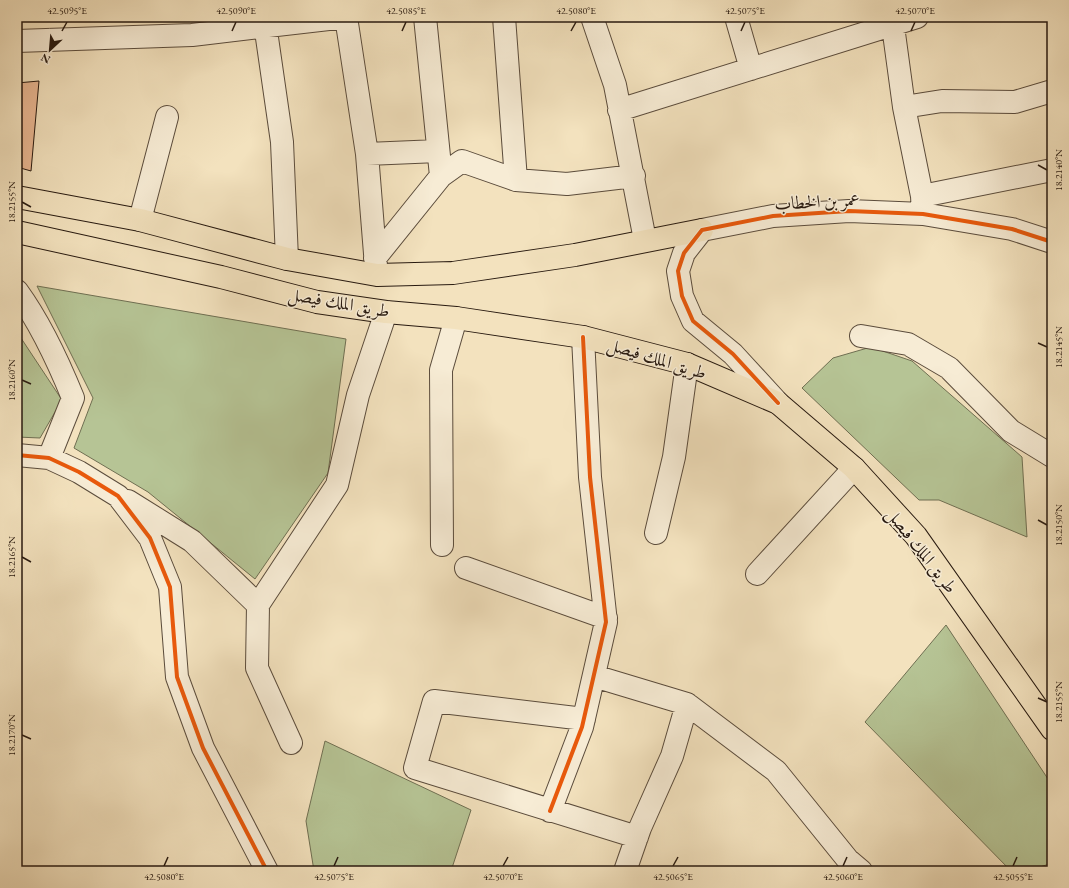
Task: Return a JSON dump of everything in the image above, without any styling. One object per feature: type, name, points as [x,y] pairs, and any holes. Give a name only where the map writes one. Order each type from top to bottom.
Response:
[{"type":"main road","name":"طريق الملك فيصل","points":[[17,197],[140,220],[287,259],[453,273],[574,255],[702,230]]},
{"type":"main road","name":"طريق الملك فيصل","points":[[17,232],[221,277],[317,302],[386,312],[456,318],[583,337],[688,364],[778,403],[854,468],[916,536],[1052,729]]},
{"type":"street","points":[[17,41],[192,35],[265,21],[346,17],[366,154],[376,266]]},
{"type":"street","points":[[425,17],[440,176]]},
{"type":"street","points":[[504,17],[516,180]]},
{"type":"street","points":[[592,17],[615,85],[634,176],[645,240]]},
{"type":"street","points":[[736,17],[750,69]]},
{"type":"street","points":[[619,110],[750,69],[891,21],[917,17]]},
{"type":"street","points":[[265,21],[282,142],[287,259]]},
{"type":"street","points":[[891,21],[904,107],[923,205],[1052,170]]},
{"type":"street","points":[[904,107],[942,101],[1015,102],[1052,91]]},
{"type":"street","points":[[140,220],[167,117]]},
{"type":"street","points":[[366,154],[438,151]]},
{"type":"street","points":[[376,266],[440,176],[462,161],[516,180],[567,184],[634,176]]},
{"type":"street","name":"عمر بن الخطاب","points":[[702,230],[773,216],[923,205],[1012,229],[1052,242]]},
{"type":"street","points":[[702,230],[684,253],[678,271],[682,296],[693,321],[733,354],[778,403]]},
{"type":"street","points":[[20,301],[46,338],[73,398],[48,458]]},
{"type":"street","points":[[291,743],[257,668],[258,605],[337,485],[358,395],[386,312]]},
{"type":"street","points":[[442,545],[441,370],[456,318]]},
{"type":"street","points":[[862,336],[908,344],[949,368],[1011,431],[1052,456]]},
{"type":"street","points":[[550,811],[584,719],[606,618],[590,476],[583,337]]},
{"type":"street","points":[[656,533],[674,457],[688,364]]},
{"type":"street","points":[[17,455],[48,458],[79,472],[192,541],[258,605]]},
{"type":"street","points":[[758,574],[854,468]]},
{"type":"street","points":[[118,496],[150,538],[170,587],[177,677],[202,748],[267,871]]},
{"type":"street","points":[[466,568],[606,618]]},
{"type":"street","points":[[594,676],[687,704],[776,771],[848,860],[861,871]]},
{"type":"street","points":[[584,719],[434,702],[415,768],[637,837]]},
{"type":"street","points":[[625,871],[637,837],[672,756],[687,704]]},
{"type":"green space","points":[[37,286],[346,339],[328,473],[255,579],[148,492],[74,448],[93,398]]},
{"type":"green space","points":[[17,332],[62,400],[40,438],[17,437]]},
{"type":"green space","points":[[871,347],[912,361],[1022,457],[1027,537],[939,500],[919,500],[802,388],[833,358]]},
{"type":"green space","points":[[946,625],[1052,785],[1052,863],[1028,871],[1011,871],[865,722]]},
{"type":"green space","points":[[325,741],[471,810],[451,871],[314,871],[306,821]]},
{"type":"building","points":[[39,81],[31,171],[17,167],[17,83]]},
{"type":"cycle path","points":[[778,403],[733,354],[693,321],[682,296],[678,271],[684,253],[702,230],[773,216],[849,211],[923,214],[1012,229],[1052,242]]},
{"type":"cycle path","points":[[550,811],[582,727],[606,622],[590,477],[583,337]]},
{"type":"cycle path","points":[[17,455],[49,458],[79,472],[118,496],[150,538],[170,587],[177,677],[203,748],[267,871]]}]
